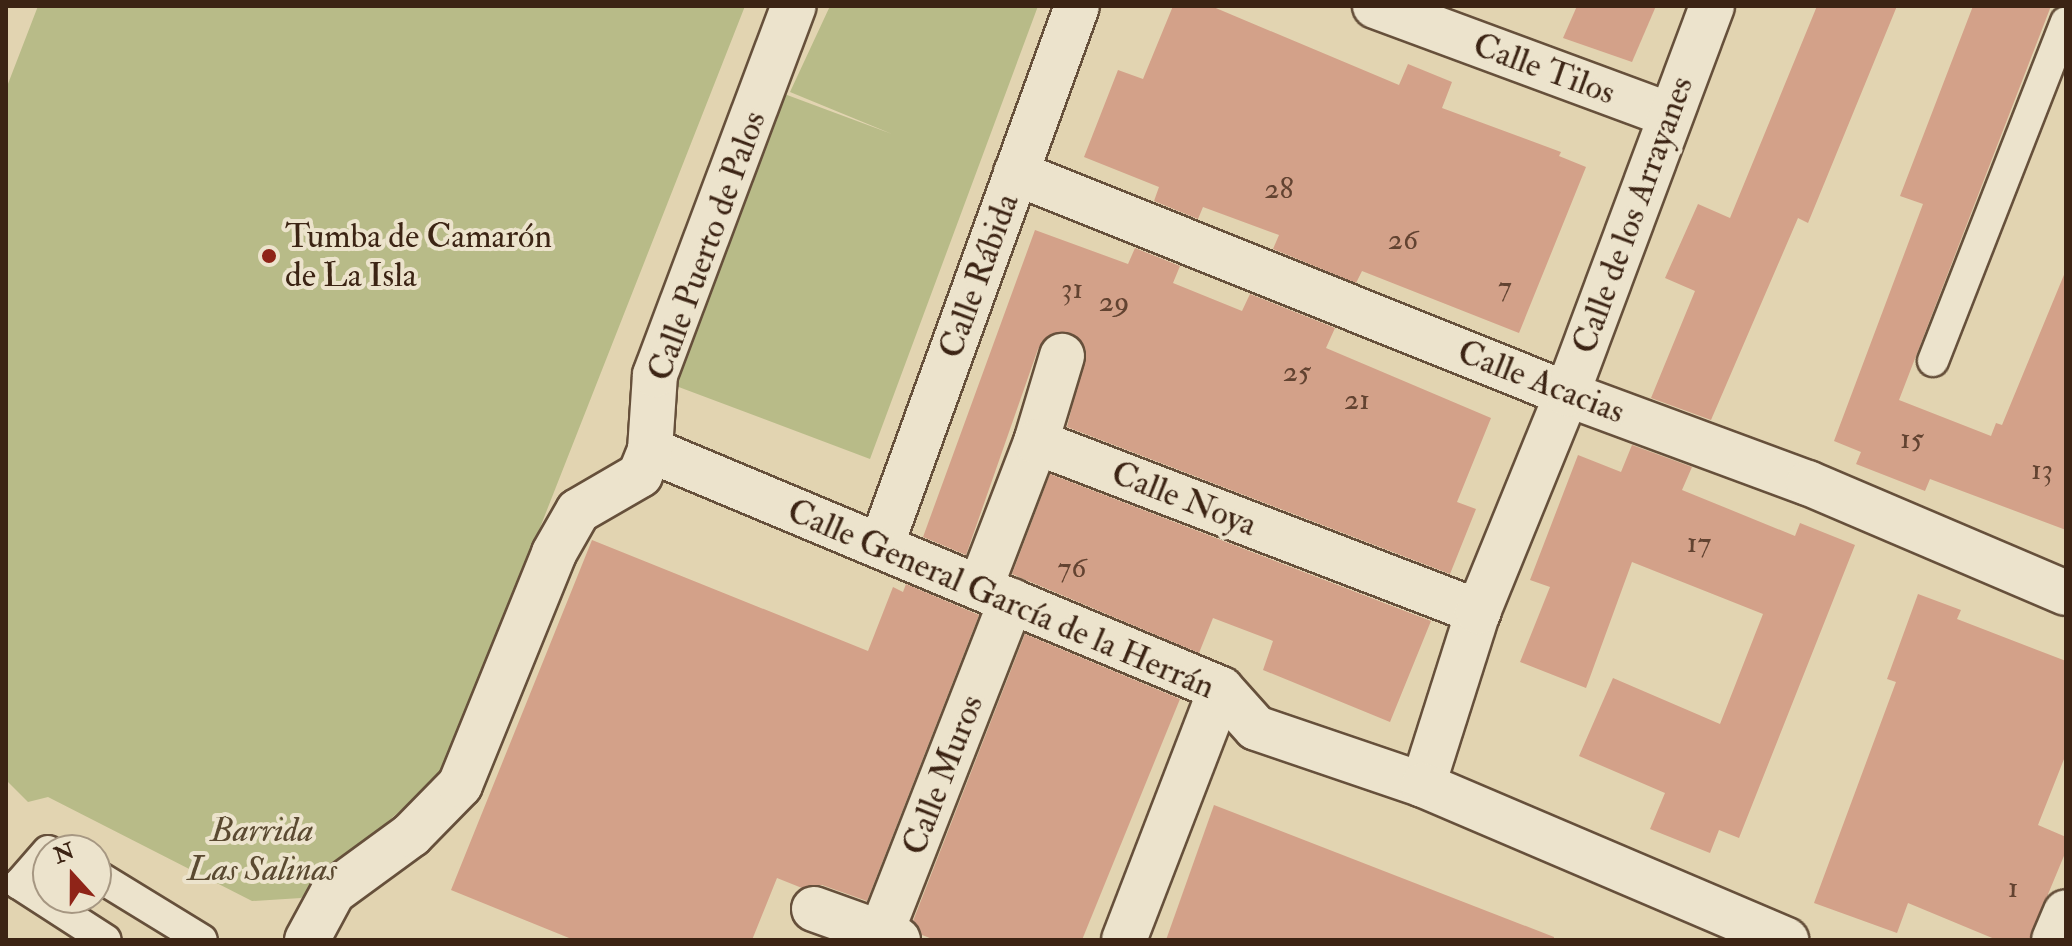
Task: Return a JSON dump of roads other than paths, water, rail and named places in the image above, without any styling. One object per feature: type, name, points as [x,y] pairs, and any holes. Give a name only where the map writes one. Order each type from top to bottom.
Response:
[{"type":"street","name":"Calle Puerto de Palos","points":[[650,450],[655,375],[794,6]]},
{"type":"street","name":"Calle Rábida","points":[[881,546],[1077,6]]},
{"type":"street","name":"Calle Tilos","points":[[1375,6],[1669,115]]},
{"type":"street","name":"Calle de los Arrayanes","points":[[1423,785],[1478,612],[1567,394],[1712,6]]},
{"type":"street","name":"Calle Acacias","points":[[1016,173],[1567,394],[1808,483],[2066,593]]},
{"type":"street","points":[[996,594],[1062,356]]},
{"type":"street","name":"Calle Noya","points":[[1036,442],[1478,612]]},
{"type":"street","name":"Calle General García de la Herrán","points":[[650,450],[1221,689],[1256,728],[1423,785],[1786,940]]},
{"type":"street","points":[[307,940],[333,892],[411,835],[460,785],[554,553],[578,511],[640,475],[650,450]]},
{"type":"street","name":"Calle Muros","points":[[890,936],[996,594]]},
{"type":"street","points":[[1124,940],[1221,689]]},
{"type":"street","points":[[814,909],[890,936]]},
{"type":"street","points":[[2054,940],[2066,912]]},
{"type":"lane","points":[[1933,361],[2066,22]]},
{"type":"lane","points":[[32,870],[19,884],[32,892]]},
{"type":"lane","points":[[112,885],[202,940]]},
{"type":"lane","points":[[66,914],[106,940]]},
{"type":"place","name":"Tumba de Camarón de La Isla","points":[[269,256]]},
{"type":"park label","name":"Barrida Las Salinas","points":[[262,850]]}]
